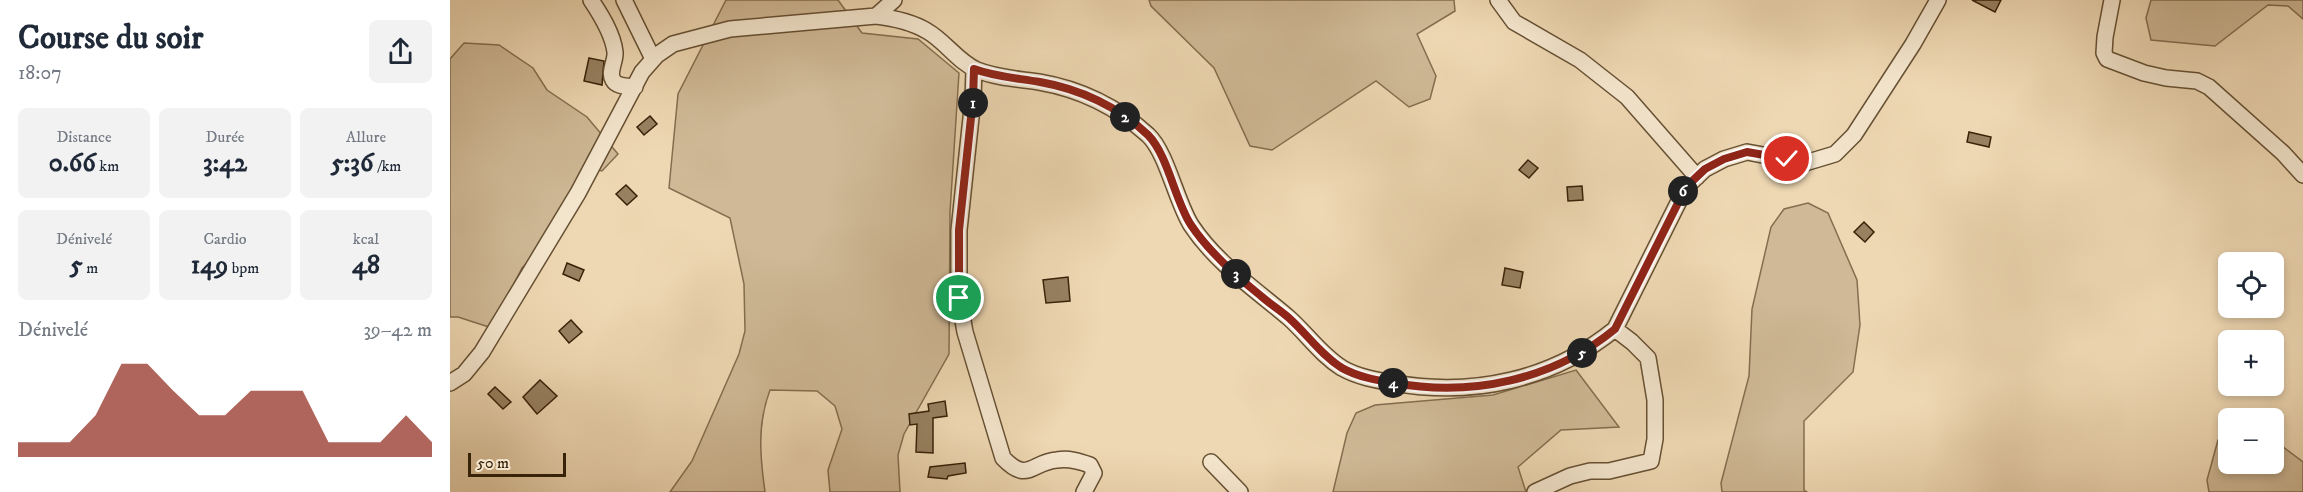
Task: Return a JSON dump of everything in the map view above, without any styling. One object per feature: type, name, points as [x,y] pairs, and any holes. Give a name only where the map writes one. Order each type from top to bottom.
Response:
[{"type":"street","points":[[591,0],[615,48],[610,74],[617,84],[634,87]]},
{"type":"street","points":[[624,0],[653,59]]},
{"type":"street","points":[[876,16],[894,0]]},
{"type":"street","points":[[1498,0],[1514,22],[1580,60],[1627,97],[1696,177]]},
{"type":"street","points":[[450,383],[464,374],[482,352],[578,193],[642,72],[653,59],[673,44],[730,29],[876,16],[897,19],[927,31],[974,69],[1079,92],[1116,110],[1150,137],[1192,226],[1222,261],[1260,296],[1290,319],[1317,347],[1341,367],[1360,377],[1419,387],[1459,389],[1540,373],[1597,345],[1615,329],[1673,210],[1686,187],[1705,169],[1724,159],[1747,152],[1805,163],[1835,154],[1854,135],[1913,44],[1938,0]]},
{"type":"street","points":[[2112,0],[2105,37],[2104,53],[2108,59],[2144,73],[2197,81],[2210,87],[2283,153],[2303,175]]},
{"type":"street","points":[[974,69],[959,230],[959,298],[965,332],[1003,458],[1014,470],[1023,472],[1056,460],[1076,460],[1090,465],[1094,473],[1084,492]]},
{"type":"street","points":[[1535,492],[1570,476],[1590,471],[1609,471],[1651,461],[1655,400],[1648,358],[1615,329]]},
{"type":"street","points":[[1211,462],[1240,492]]},
{"type":"shaded area","points":[[726,0],[838,0],[862,33],[918,39],[959,73],[950,212],[949,354],[904,434],[898,455],[900,492],[830,492],[828,470],[842,429],[835,406],[817,391],[770,390],[761,428],[765,492],[670,492],[692,461],[739,354],[745,331],[744,284],[730,218],[669,188],[678,94]]},
{"type":"shaded area","points":[[1149,0],[1454,0],[1455,11],[1417,34],[1436,76],[1430,99],[1409,107],[1376,81],[1272,150],[1250,146],[1214,68],[1151,6]]},
{"type":"shaded area","points":[[2151,0],[2303,0],[2303,19],[2288,6],[2268,5],[2215,46],[2151,40],[2146,18]]},
{"type":"shaded area","points":[[464,43],[499,45],[533,68],[547,90],[587,117],[618,154],[602,171],[583,166],[581,179],[533,257],[522,268],[492,328],[458,317],[450,317],[450,59]]},
{"type":"shaded area","points":[[1808,203],[1828,213],[1857,280],[1860,325],[1853,372],[1804,421],[1804,490],[1807,492],[1722,492],[1721,483],[1749,376],[1752,309],[1771,227],[1784,209]]},
{"type":"shaded area","points":[[1576,370],[1619,427],[1561,430],[1518,467],[1526,492],[1333,492],[1347,433],[1356,413],[1375,405],[1493,395]]},
{"type":"shaded area","points":[[2218,440],[2218,474],[2284,474],[2284,448],[2303,462],[2303,492],[2209,492],[2207,480]]},
{"type":"building","points":[[1972,0],[2001,0],[1995,12]]},
{"type":"building","points":[[589,58],[604,61],[602,85],[584,81]]},
{"type":"building","points":[[650,116],[657,124],[644,135],[637,127]]},
{"type":"building","points":[[1969,132],[1991,137],[1989,147],[1967,142]]},
{"type":"building","points":[[1528,160],[1538,168],[1529,178],[1519,170]]},
{"type":"building","points":[[626,185],[637,196],[627,205],[616,194]]},
{"type":"building","points":[[1582,186],[1583,200],[1568,201],[1567,187]]},
{"type":"building","points":[[1864,222],[1874,232],[1865,242],[1854,232]]},
{"type":"building","points":[[567,263],[584,270],[579,281],[563,274]]},
{"type":"building","points":[[1505,268],[1523,272],[1520,288],[1502,285]]},
{"type":"building","points":[[1068,277],[1070,301],[1046,303],[1043,280]]},
{"type":"building","points":[[571,320],[582,332],[569,343],[559,331]]},
{"type":"building","points":[[540,380],[557,396],[537,414],[523,397]]},
{"type":"building","points":[[495,387],[511,402],[503,409],[488,394]]},
{"type":"building","points":[[945,401],[947,416],[933,418],[933,453],[916,452],[917,424],[910,425],[909,414],[929,411],[928,404]]},
{"type":"building","points":[[965,463],[966,473],[948,476],[947,479],[928,477],[930,467]]},
{"type":"route","points":[[959,298],[959,230],[974,69],[1079,92],[1116,110],[1150,137],[1192,226],[1222,261],[1260,296],[1290,319],[1317,347],[1341,367],[1360,377],[1419,387],[1459,389],[1540,373],[1597,345],[1615,329],[1686,187],[1705,169],[1724,159],[1747,152],[1787,159]]}]
